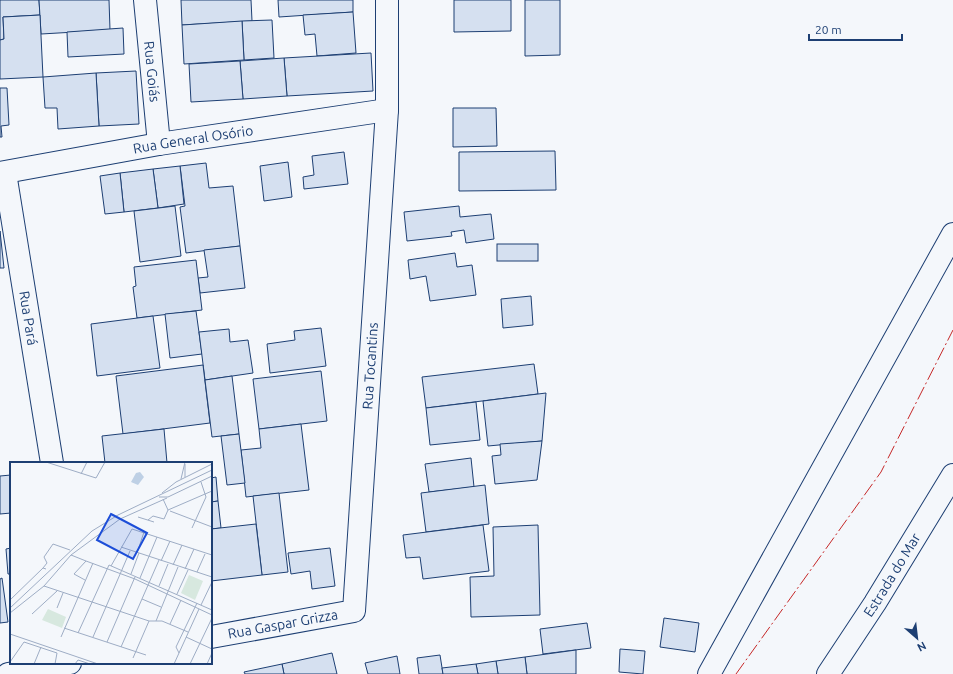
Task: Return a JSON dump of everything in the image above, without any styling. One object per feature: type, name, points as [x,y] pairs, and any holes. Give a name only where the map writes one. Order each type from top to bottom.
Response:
[{"type":"street","name":"Rua Goiás","points":[[146,0],[159,144]]},
{"type":"street","name":"Rua Tocantins","points":[[354,611],[387,110],[387,0]]},
{"type":"street","name":"Rua General Osório","points":[[2,173],[159,144],[387,110]]},
{"type":"street","name":"Rua Pará","points":[[2,173],[52,462]]},
{"type":"street","points":[[708,674],[953,234]]},
{"type":"street","name":"Estrada do Mar","points":[[828,674],[875,603],[953,475]]},
{"type":"street","name":"Rua Gaspar Grizza","points":[[212,637],[354,611]]},
{"type":"street","points":[[8,674],[64,664]]},
{"type":"building","points":[[0,0],[39,0],[40,15],[3,17],[4,39],[0,40]]},
{"type":"building","points":[[39,0],[109,0],[110,30],[41,34]]},
{"type":"building","points":[[181,0],[251,0],[252,21],[182,25]]},
{"type":"building","points":[[278,0],[353,0],[353,12],[279,17]]},
{"type":"building","points":[[454,0],[511,0],[511,31],[454,32]]},
{"type":"building","points":[[525,0],[560,0],[560,55],[525,56]]},
{"type":"building","points":[[353,12],[356,53],[317,56],[315,34],[305,35],[303,15]]},
{"type":"building","points":[[40,15],[43,77],[0,79],[0,40],[4,39],[3,17]]},
{"type":"building","points":[[272,20],[274,58],[244,60],[242,21]]},
{"type":"building","points":[[242,21],[244,60],[184,64],[182,25]]},
{"type":"building","points":[[123,28],[124,54],[68,57],[67,32]]},
{"type":"building","points":[[371,53],[373,91],[287,96],[284,58]]},
{"type":"building","points":[[284,58],[287,96],[243,99],[240,61]]},
{"type":"building","points":[[240,61],[243,99],[191,102],[189,64]]},
{"type":"building","points":[[136,71],[139,124],[99,126],[96,73]]},
{"type":"building","points":[[96,73],[99,126],[58,129],[57,108],[45,108],[43,77]]},
{"type":"building","points":[[0,88],[7,88],[9,125],[1,126],[2,137],[0,137]]},
{"type":"building","points":[[453,108],[496,108],[497,146],[453,147]]},
{"type":"building","points":[[555,151],[556,190],[459,191],[459,152]]},
{"type":"building","points":[[344,152],[348,184],[304,189],[303,177],[314,175],[312,156]]},
{"type":"building","points":[[288,162],[292,197],[264,201],[260,166]]},
{"type":"building","points":[[206,163],[209,188],[233,186],[240,246],[186,253],[180,207],[185,206],[180,166]]},
{"type":"building","points":[[180,166],[184,204],[158,208],[153,169]]},
{"type":"building","points":[[153,169],[158,208],[124,212],[120,173]]},
{"type":"building","points":[[120,173],[124,212],[105,214],[100,176]]},
{"type":"building","points":[[175,206],[181,256],[140,262],[134,211]]},
{"type":"building","points":[[459,206],[460,217],[491,214],[494,239],[466,243],[464,230],[451,232],[452,236],[407,241],[404,212]]},
{"type":"building","points":[[0,231],[4,268],[0,268]]},
{"type":"building","points":[[497,244],[538,244],[538,261],[497,261]]},
{"type":"building","points":[[240,246],[245,288],[200,293],[198,278],[208,277],[204,250]]},
{"type":"building","points":[[455,253],[457,267],[472,265],[476,295],[430,301],[426,276],[410,279],[408,260]]},
{"type":"building","points":[[196,260],[202,310],[137,318],[133,287],[136,286],[134,267]]},
{"type":"building","points":[[531,296],[533,325],[503,328],[501,299]]},
{"type":"building","points":[[196,311],[202,354],[170,358],[165,314]]},
{"type":"building","points":[[153,316],[160,368],[97,376],[91,324]]},
{"type":"building","points":[[321,328],[326,366],[270,373],[267,344],[295,340],[294,331]]},
{"type":"building","points":[[229,329],[230,342],[248,340],[253,373],[205,380],[199,332]]},
{"type":"building","points":[[534,364],[538,394],[426,408],[422,377]]},
{"type":"building","points":[[203,365],[210,423],[123,434],[116,376]]},
{"type":"building","points":[[321,371],[327,421],[259,429],[253,379]]},
{"type":"building","points":[[232,376],[239,434],[212,437],[205,380]]},
{"type":"building","points":[[546,393],[542,441],[488,446],[483,401]]},
{"type":"building","points":[[476,402],[480,440],[430,445],[426,408]]},
{"type":"building","points":[[301,424],[309,490],[246,497],[241,450],[261,448],[259,429]]},
{"type":"building","points":[[164,429],[167,462],[105,462],[102,436]]},
{"type":"building","points":[[239,434],[245,483],[227,485],[221,436]]},
{"type":"building","points":[[542,441],[537,480],[495,484],[492,456],[501,455],[500,444]]},
{"type":"building","points":[[471,458],[474,487],[429,492],[425,464]]},
{"type":"building","points":[[10,475],[10,513],[0,514],[0,476]]},
{"type":"building","points":[[216,477],[218,501],[212,502],[212,478]]},
{"type":"building","points":[[485,485],[489,524],[426,532],[421,493]]},
{"type":"building","points":[[279,493],[288,572],[262,575],[253,496]]},
{"type":"building","points":[[218,501],[221,528],[212,529],[212,502]]},
{"type":"building","points":[[256,524],[262,575],[212,581],[212,529]]},
{"type":"building","points":[[483,525],[489,571],[423,579],[420,557],[406,558],[403,535]]},
{"type":"building","points":[[538,525],[540,615],[471,617],[470,577],[494,576],[493,527]]},
{"type":"building","points":[[10,548],[10,574],[8,574],[6,549]]},
{"type":"building","points":[[330,548],[335,586],[312,589],[310,571],[291,574],[288,553]]},
{"type":"building","points":[[2,578],[8,622],[0,623],[0,579]]},
{"type":"building","points":[[664,618],[699,623],[695,652],[660,647]]},
{"type":"building","points":[[587,623],[591,648],[543,654],[540,629]]},
{"type":"building","points":[[620,649],[645,651],[643,674],[619,672]]},
{"type":"building","points":[[576,650],[576,674],[527,674],[525,657]]},
{"type":"building","points":[[332,653],[337,674],[284,674],[282,664]]},
{"type":"building","points":[[440,655],[443,674],[419,674],[417,658]]},
{"type":"building","points":[[397,656],[400,674],[368,674],[365,663]]},
{"type":"building","points":[[525,657],[527,674],[498,674],[496,661]]},
{"type":"building","points":[[496,661],[498,674],[478,674],[476,664]]},
{"type":"building","points":[[282,664],[284,674],[245,674],[244,672]]},
{"type":"building","points":[[476,664],[478,674],[443,674],[442,668]]},
{"type":"power","points":[[736,674],[881,472],[953,330]]}]
